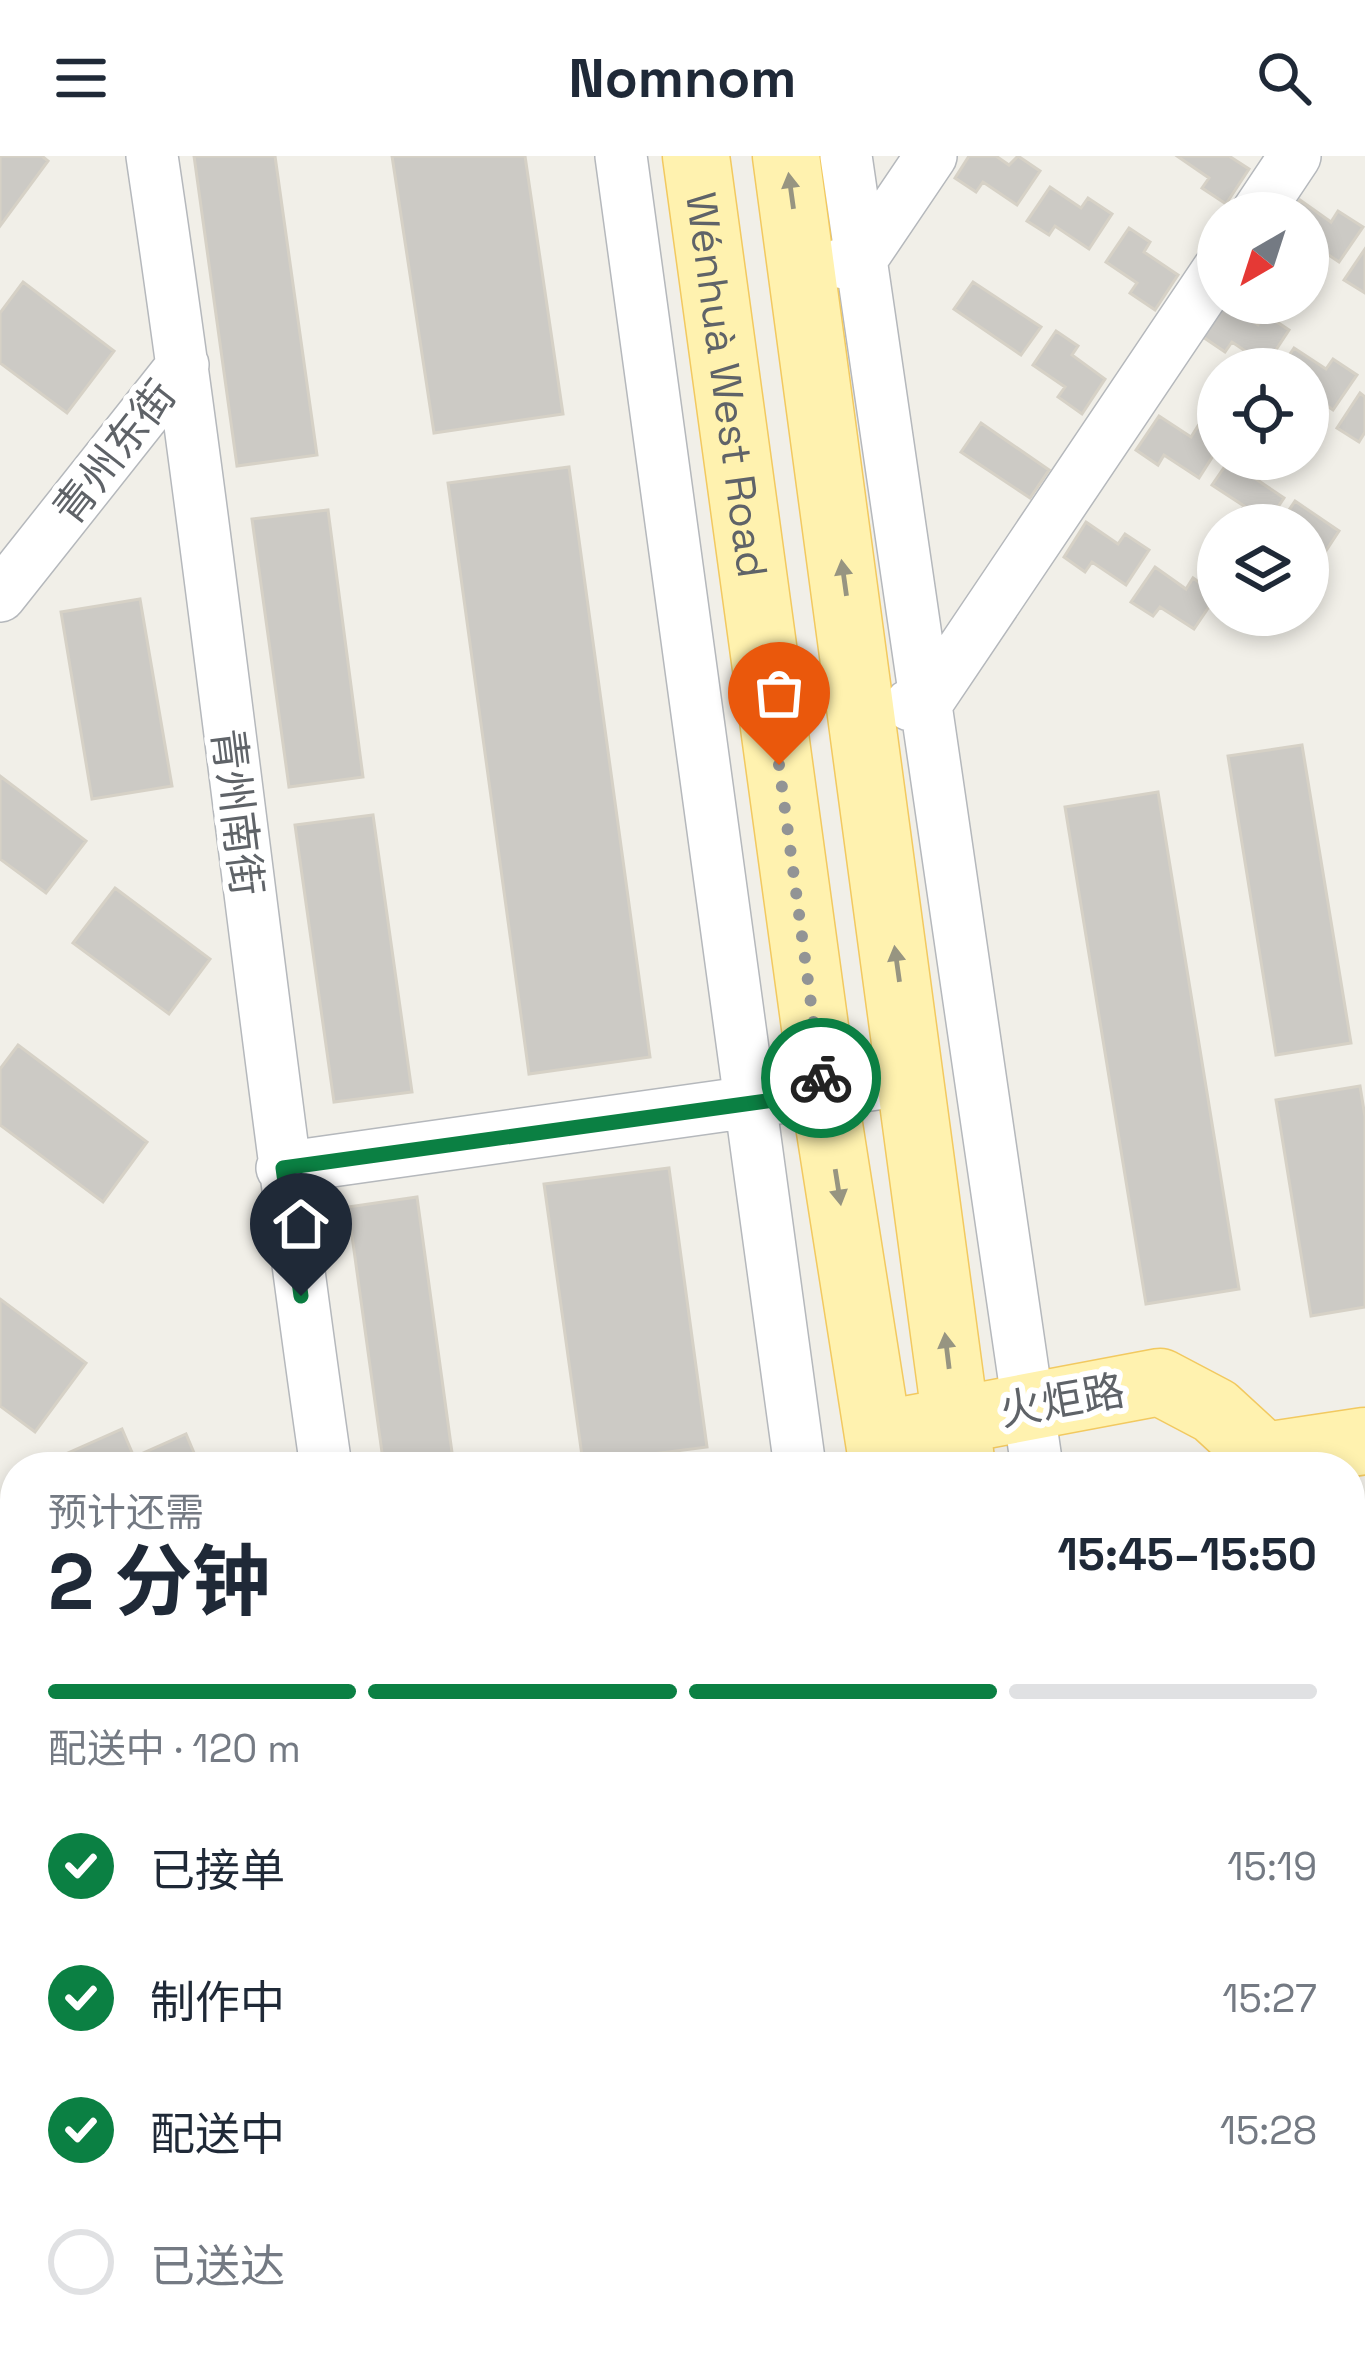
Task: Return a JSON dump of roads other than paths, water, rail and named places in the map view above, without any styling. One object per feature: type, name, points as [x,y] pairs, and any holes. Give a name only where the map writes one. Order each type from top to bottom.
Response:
[{"type":"main road","name":"Wénhuà West Road","points":[[696,156],[824,1093],[881,1452]]},
{"type":"main road","points":[[786,156],[831,264],[894,707],[912,1079],[958,1443]]},
{"type":"main road","name":"火炬路","points":[[881,1452],[1033,1436],[1160,1382],[1216,1411],[1252,1452]]},
{"type":"main road","name":"火炬路","points":[[1311,1452],[1365,1441]]},
{"type":"street","name":"青州南街","points":[[152,156],[324,1452]]},
{"type":"street","points":[[621,156],[798,1452]]},
{"type":"street","points":[[831,264],[846,156]]},
{"type":"street","points":[[831,264],[931,156]]},
{"type":"street","points":[[1271,192],[1295,156]]},
{"type":"street","points":[[1033,1436],[894,707],[1197,298]]},
{"type":"street","name":"青州东街","points":[[0,596],[183,365]]},
{"type":"street","points":[[283,1168],[912,1079]]}]
